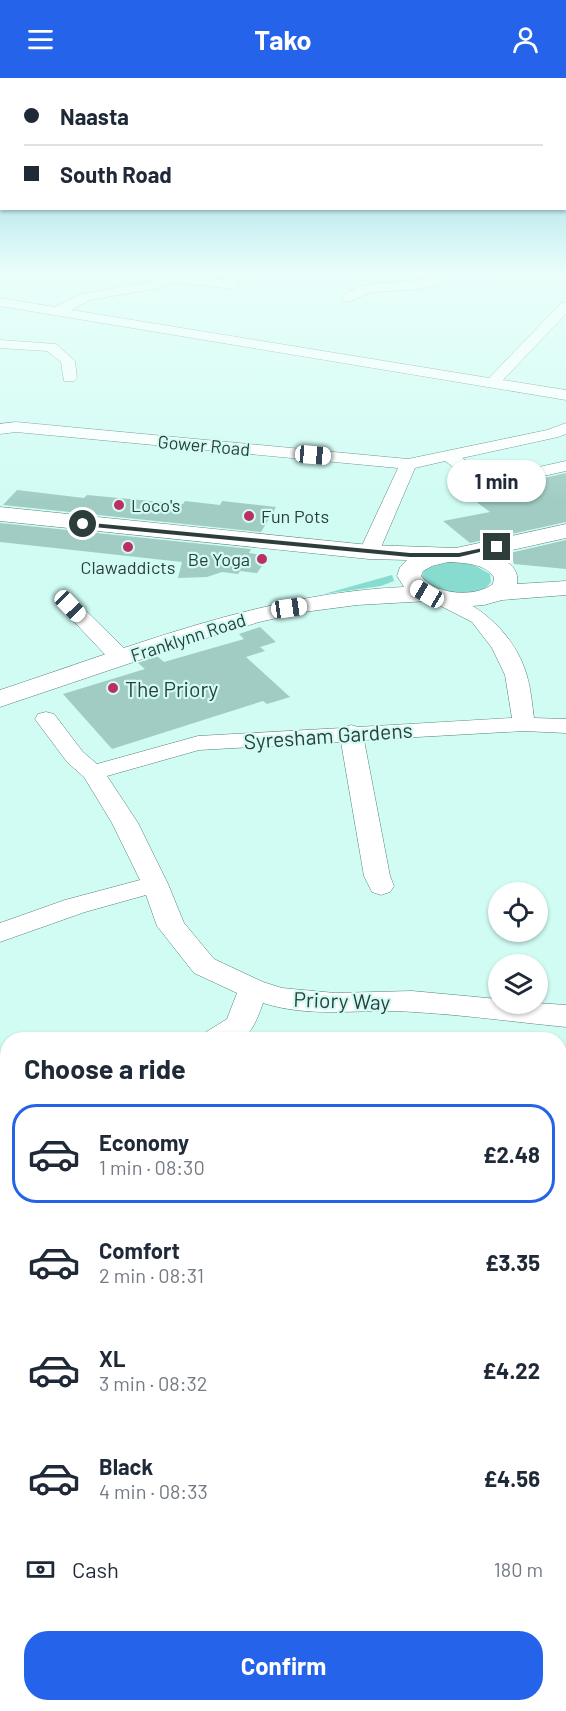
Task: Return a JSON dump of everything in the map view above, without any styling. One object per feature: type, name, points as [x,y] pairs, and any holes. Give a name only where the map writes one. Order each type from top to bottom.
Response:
[{"type":"main road","points":[[0,514],[369,552],[453,555],[485,560],[492,590]]},
{"type":"main road","points":[[422,586],[422,560],[516,543],[566,531]]},
{"type":"main road","points":[[492,590],[516,543]]},
{"type":"main road","points":[[369,552],[390,559],[422,586]]},
{"type":"main road","name":"Franklynn Road","points":[[0,699],[233,621],[289,608],[381,595],[422,586],[463,600],[492,590],[566,587]]},
{"type":"street","points":[[52,348],[68,361],[69,378]]},
{"type":"street","points":[[282,348],[566,395]]},
{"type":"street","points":[[492,383],[525,348]]},
{"type":"street","name":"Gower Road","points":[[0,429],[16,427],[408,464],[552,434],[566,428]]},
{"type":"street","points":[[448,456],[478,477],[498,481],[566,466]]},
{"type":"street","points":[[369,552],[408,464]]},
{"type":"street","points":[[492,590],[502,646],[516,675],[524,724]]},
{"type":"street","points":[[70,606],[120,658]]},
{"type":"street","name":"Priory Way","points":[[46,719],[75,756],[93,773],[125,823],[155,884],[171,926],[204,966],[253,989],[281,998],[335,1003],[412,1001],[566,1016]]},
{"type":"street","name":"Syresham Gardens","points":[[93,773],[198,743],[351,732],[524,724],[566,726]]},
{"type":"street","points":[[351,732],[377,876],[381,886]]},
{"type":"street","points":[[0,933],[75,906],[155,884]]},
{"type":"street","points":[[229,1032],[240,1025],[253,989]]},
{"type":"green space","points":[[447,562],[472,564],[490,574],[491,582],[480,591],[473,593],[458,594],[436,590],[422,577],[423,573],[431,566]]},
{"type":"green space","points":[[392,575],[394,581],[381,586],[324,594]]},
{"type":"building","points":[[566,473],[566,522],[470,543],[443,521],[490,512],[467,495]]},
{"type":"building","points":[[17,490],[84,498],[87,495],[220,505],[222,501],[276,507],[261,532],[3,505]]},
{"type":"building","points":[[0,523],[251,549],[249,553],[269,556],[257,573],[222,572],[207,577],[178,578],[182,562],[0,542]]},
{"type":"building","points":[[566,540],[566,569],[514,564],[510,553]]},
{"type":"building","name":"The Priory","points":[[260,627],[276,642],[260,647],[265,651],[246,657],[290,697],[267,704],[263,701],[112,749],[63,694],[145,669],[138,663],[157,656],[164,662],[244,639],[239,634]]},
{"type":"place","name":"Loco's","points":[[119,505]]},
{"type":"place","name":"Fun Pots","points":[[249,516]]},
{"type":"place","name":"Clawaddicts","points":[[128,547]]},
{"type":"place","name":"Be Yoga","points":[[262,559]]},
{"type":"place","name":"The Priory","points":[[113,688]]},
{"type":"route","points":[[83,524],[410,555],[459,555],[497,547]]}]
